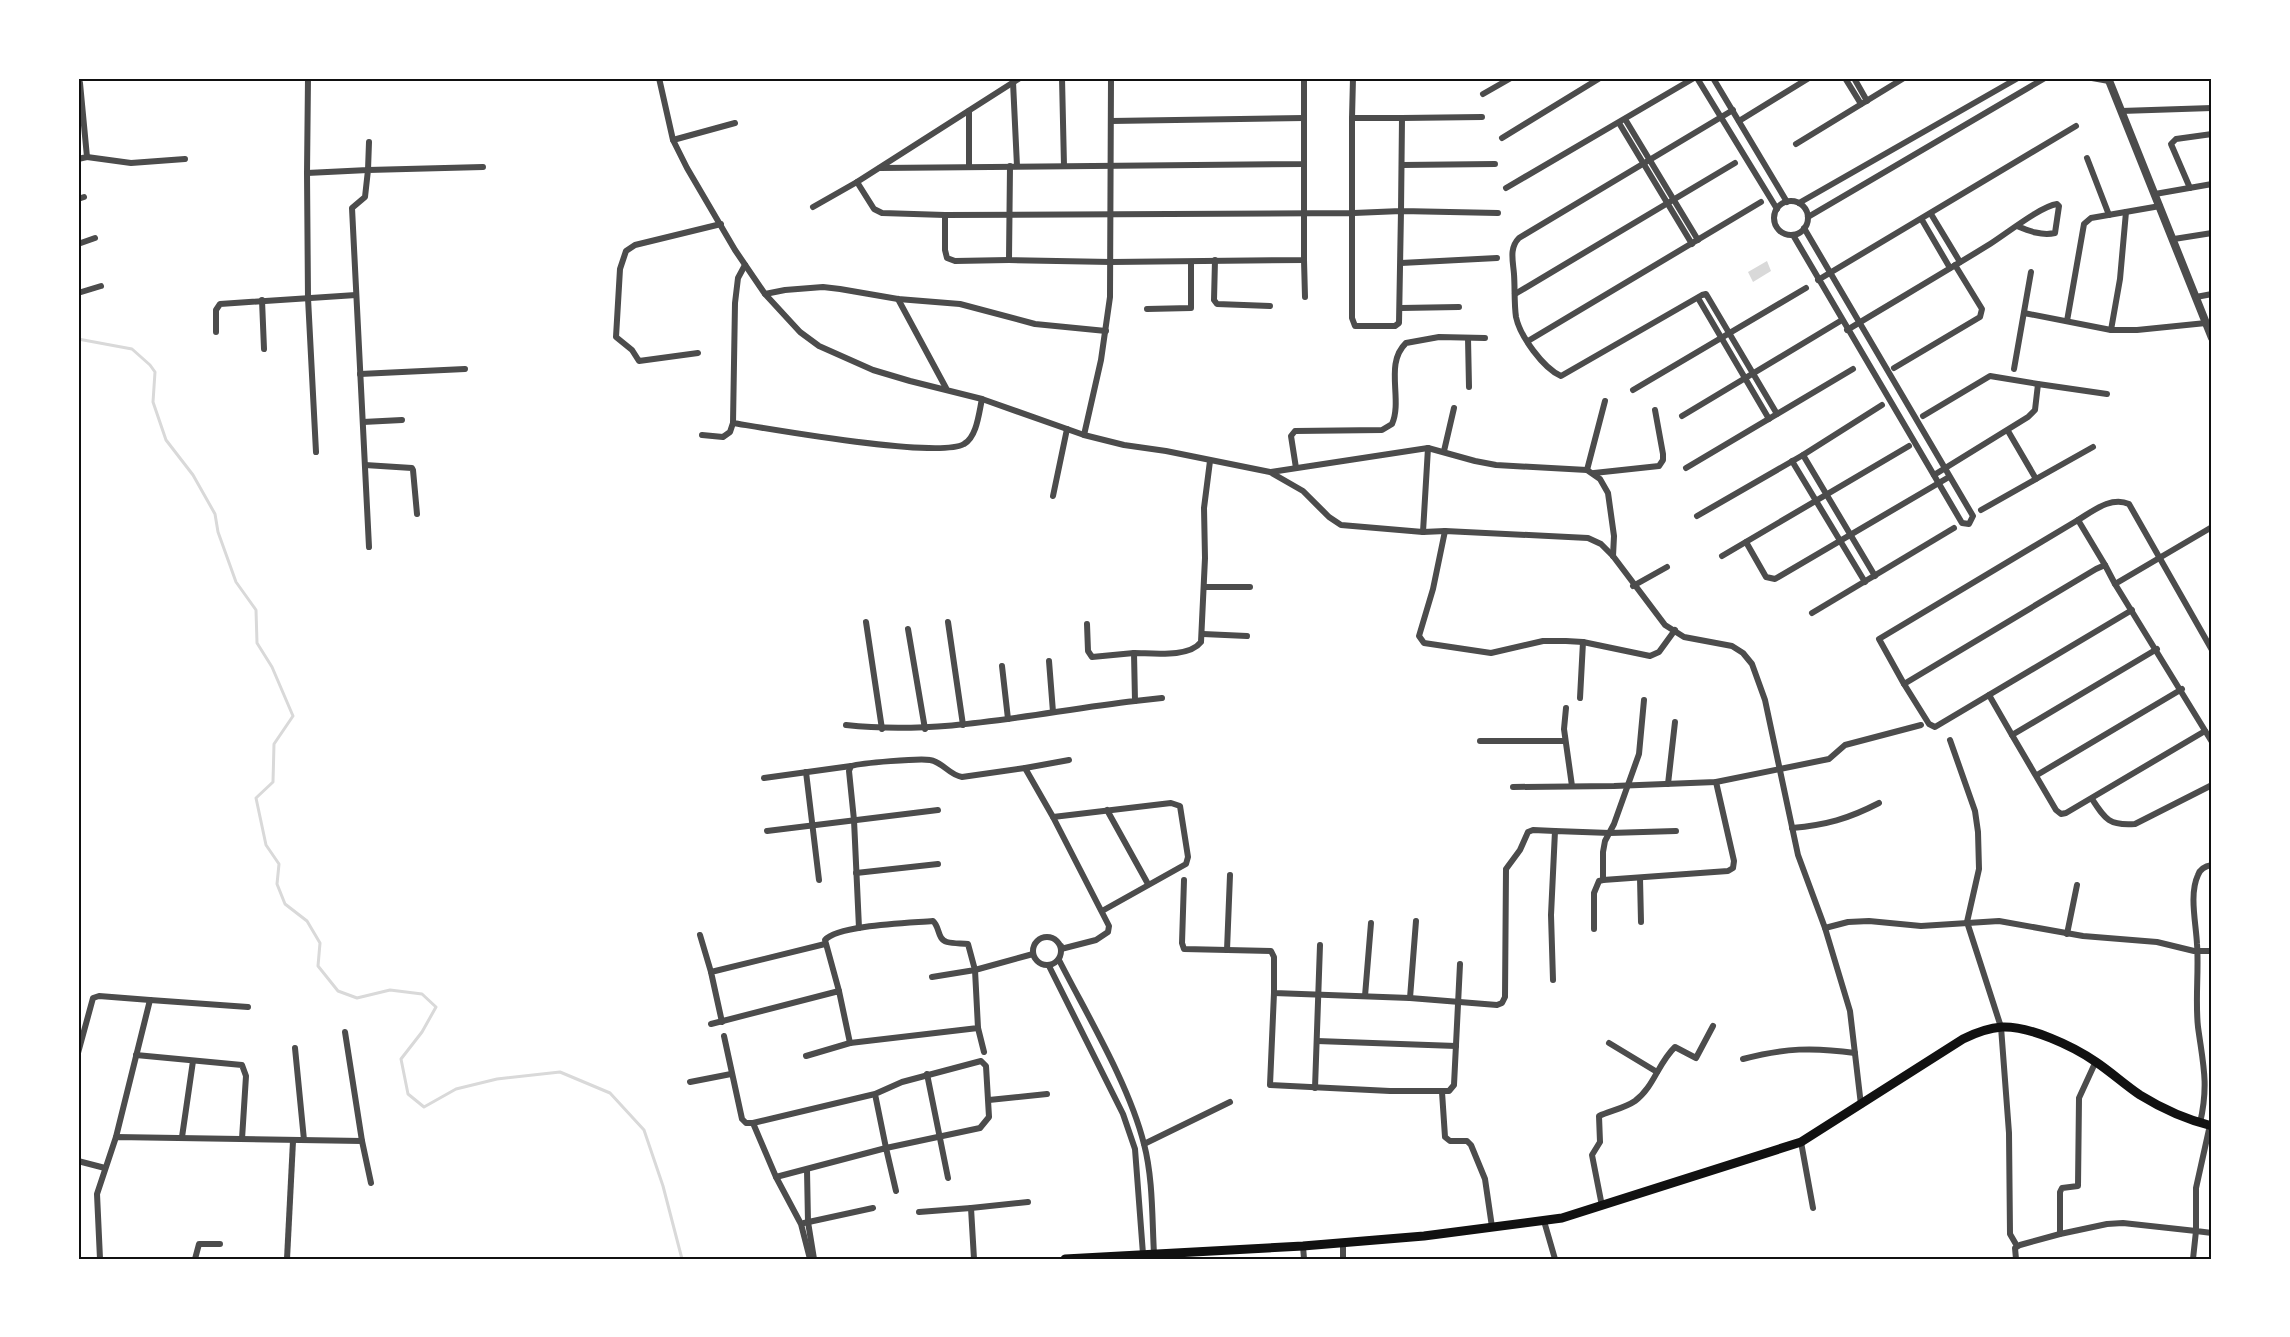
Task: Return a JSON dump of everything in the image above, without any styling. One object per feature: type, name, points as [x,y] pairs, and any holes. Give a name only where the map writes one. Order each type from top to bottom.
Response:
[{"type":"main road","points":[[1065,1259],[1343,1243],[1424,1236],[1562,1218],[1801,1142],[1861,1106],[1963,1039],[1977,1032],[2001,1027],[2016,1028],[2067,1045],[2096,1061],[2141,1095],[2208,1125]]},
{"type":"street","points":[[308,78],[308,298],[316,452]]},
{"type":"street","points":[[339,78],[368,78]]},
{"type":"street","points":[[659,78],[674,140],[687,168],[765,294],[800,332],[819,346],[873,370],[982,399],[1084,435],[1270,472],[1428,448],[1496,465],[1587,470],[1594,473],[1605,484],[1614,536],[1613,556]]},
{"type":"street","points":[[813,207],[857,182],[1020,78]]},
{"type":"street","points":[[1062,78],[1064,166]]},
{"type":"street","points":[[1084,435],[1106,331],[1111,262],[1111,78]]},
{"type":"street","points":[[1304,78],[1305,297]]},
{"type":"street","points":[[1353,78],[1353,324],[1355,326],[1395,326],[1399,323],[1402,118]]},
{"type":"street","points":[[1483,94],[1510,78]]},
{"type":"street","points":[[1502,138],[1590,81],[1600,78]]},
{"type":"street","points":[[1506,188],[1695,78],[1777,209]]},
{"type":"street","points":[[1713,78],[1786,202]]},
{"type":"street","points":[[1739,121],[1809,78]]},
{"type":"street","points":[[1845,78],[1864,103]]},
{"type":"street","points":[[1854,78],[1864,103]]},
{"type":"street","points":[[1796,144],[1904,78]]},
{"type":"street","points":[[1799,203],[1806,210],[1808,217],[1804,228],[1792,235],[1783,233],[1776,227],[1774,217],[1777,209],[1786,202],[1799,203],[2018,78]]},
{"type":"street","points":[[1808,217],[2046,78]]},
{"type":"street","points":[[2092,78],[2108,80],[2212,338]]},
{"type":"street","points":[[81,82],[87,157]]},
{"type":"street","points":[[1010,260],[1013,82]]},
{"type":"street","points":[[2121,111],[2212,108]]},
{"type":"street","points":[[1733,110],[1519,238],[1512,249],[1516,318],[1522,333],[1540,360],[1554,373],[1561,376],[1706,294],[1777,414]]},
{"type":"street","points":[[969,111],[969,166]]},
{"type":"street","points":[[1352,118],[1482,117]]},
{"type":"street","points":[[1111,121],[1304,118]]},
{"type":"street","points":[[1625,119],[1647,163]]},
{"type":"street","points":[[674,140],[735,123]]},
{"type":"street","points":[[1619,123],[1647,163],[1695,242]]},
{"type":"street","points":[[1818,280],[2076,126]]},
{"type":"street","points":[[2190,188],[2171,144],[2176,139],[2212,134]]},
{"type":"street","points":[[369,142],[365,197],[352,208],[369,547]]},
{"type":"street","points":[[78,159],[87,157],[131,163],[185,159]]},
{"type":"street","points":[[2086,159],[2109,215]]},
{"type":"street","points":[[1515,294],[1735,162]]},
{"type":"street","points":[[879,168],[1304,164]]},
{"type":"street","points":[[1402,165],[1495,164]]},
{"type":"street","points":[[307,173],[483,167]]},
{"type":"street","points":[[857,182],[878,213],[945,215],[1401,211],[1498,213]]},
{"type":"street","points":[[2155,194],[2212,184]]},
{"type":"street","points":[[1528,341],[1761,202]]},
{"type":"street","points":[[1847,330],[2017,226],[2053,205],[2059,206],[2055,233],[2051,235],[2017,226]]},
{"type":"street","points":[[2067,321],[2084,224],[2091,218],[2160,206]]},
{"type":"street","points":[[2111,330],[2120,279],[2126,212]]},
{"type":"street","points":[[1931,214],[1955,265]]},
{"type":"street","points":[[945,215],[945,250],[947,258],[955,261],[1305,260]]},
{"type":"street","points":[[1894,368],[1982,314],[1982,309],[1955,265],[1922,220]]},
{"type":"street","points":[[698,353],[639,361],[632,350],[618,340],[616,337],[620,269],[626,251],[635,245],[721,224]]},
{"type":"street","points":[[1792,235],[1962,523],[1969,524],[1972,516],[1804,228]]},
{"type":"street","points":[[2174,239],[2212,233]]},
{"type":"street","points":[[78,244],[95,238]]},
{"type":"street","points":[[1401,262],[1497,258]]},
{"type":"street","points":[[1147,309],[1191,308],[1191,261]]},
{"type":"street","points":[[1215,261],[1214,300],[1217,304],[1270,306]]},
{"type":"street","points":[[702,435],[723,437],[730,432],[733,423],[735,303],[738,278],[745,265]]},
{"type":"street","points":[[2014,369],[2031,272]]},
{"type":"street","points":[[78,293],[101,286]]},
{"type":"street","points":[[765,294],[823,287],[898,299],[974,307],[1035,324],[1106,331]]},
{"type":"street","points":[[1633,390],[1806,288]]},
{"type":"street","points":[[2196,297],[2212,294]]},
{"type":"street","points":[[216,332],[216,310],[220,304],[356,295]]},
{"type":"street","points":[[1698,298],[1769,419]]},
{"type":"street","points":[[898,299],[946,388]]},
{"type":"street","points":[[262,300],[264,349]]},
{"type":"street","points":[[1401,309],[1459,307]]},
{"type":"street","points":[[2025,314],[2111,330],[2137,330],[2206,323]]},
{"type":"street","points":[[1682,416],[1842,320]]},
{"type":"street","points":[[1296,468],[1292,436],[1294,430],[1382,430],[1392,424],[1395,415],[1394,390],[1397,362],[1399,352],[1406,343],[1439,337],[1485,338]]},
{"type":"street","points":[[1468,338],[1469,387]]},
{"type":"street","points":[[360,374],[465,369]]},
{"type":"street","points":[[1686,468],[1853,369]]},
{"type":"street","points":[[1923,416],[1990,376],[2107,394]]},
{"type":"street","points":[[1934,475],[2032,414],[2038,384]]},
{"type":"street","points":[[733,423],[881,445],[950,447],[963,445],[970,438],[982,399]]},
{"type":"street","points":[[1587,470],[1605,401]]},
{"type":"street","points":[[1697,516],[1882,405]]},
{"type":"street","points":[[1444,452],[1454,408]]},
{"type":"street","points":[[1594,473],[1659,466],[1663,460],[1663,454],[1656,410]]},
{"type":"street","points":[[363,422],[402,420]]},
{"type":"street","points":[[1053,496],[1067,429]]},
{"type":"street","points":[[2008,431],[2036,479]]},
{"type":"street","points":[[1722,556],[1908,446]]},
{"type":"street","points":[[1981,510],[2093,447]]},
{"type":"street","points":[[1423,532],[1428,448]]},
{"type":"street","points":[[1803,454],[1875,576]]},
{"type":"street","points":[[1087,624],[1089,651],[1092,657],[1189,651],[1198,646],[1203,634],[1204,508],[1210,461]]},
{"type":"street","points":[[1792,461],[1865,582]]},
{"type":"street","points":[[365,465],[412,468],[417,514]]},
{"type":"street","points":[[1270,472],[1303,491],[1329,517],[1341,525],[1423,532],[1446,531],[1588,538],[1601,544],[1613,556],[1665,625],[1684,637],[1732,646],[1748,657],[1765,700],[1798,855],[1825,928],[1850,1011],[1861,1106]]},
{"type":"street","points":[[1746,542],[1766,577],[1775,579],[1948,477]]},
{"type":"street","points":[[2132,610],[1935,727],[1929,724],[1879,639],[2105,504],[2125,502],[2129,504],[2212,650]]},
{"type":"street","points":[[2078,520],[2212,742]]},
{"type":"street","points":[[2115,584],[2212,527]]},
{"type":"street","points":[[1812,613],[1954,528]]},
{"type":"street","points":[[1446,531],[1433,589],[1419,634],[1422,642],[1491,653],[1543,641],[1583,642],[1650,656],[1659,652],[1675,630]]},
{"type":"street","points":[[1904,684],[2104,565]]},
{"type":"street","points":[[1634,586],[1667,567]]},
{"type":"street","points":[[1204,587],[1250,586]]},
{"type":"street","points":[[866,622],[882,729]]},
{"type":"street","points":[[948,622],[963,725]]},
{"type":"street","points":[[908,629],[925,729]]},
{"type":"street","points":[[1203,634],[1247,636]]},
{"type":"street","points":[[1580,698],[1583,642]]},
{"type":"street","points":[[2012,735],[2157,649]]},
{"type":"street","points":[[1134,653],[1135,701]]},
{"type":"street","points":[[1048,661],[1053,712]]},
{"type":"street","points":[[1002,666],[1008,719]]},
{"type":"street","points":[[2037,775],[2182,690]]},
{"type":"street","points":[[1989,695],[2056,810],[2061,814],[2092,799],[2205,731]]},
{"type":"street","points":[[846,725],[882,729],[925,729],[1162,698]]},
{"type":"street","points":[[1603,880],[1603,852],[1639,754],[1644,700]]},
{"type":"street","points":[[1566,708],[1565,741],[1572,786]]},
{"type":"street","points":[[1668,784],[1675,722]]},
{"type":"street","points":[[1513,786],[1627,786],[1716,782],[1829,759],[1845,745],[1922,725]]},
{"type":"street","points":[[1950,740],[1975,811],[1978,832],[1979,869],[1966,922],[2001,1027],[2009,1134],[2010,1234],[2017,1246],[2016,1259]]},
{"type":"street","points":[[1480,741],[1565,741]]},
{"type":"street","points":[[764,778],[851,766],[929,760],[942,765],[954,775],[962,777],[1069,760]]},
{"type":"street","points":[[851,766],[849,771],[854,820],[859,928]]},
{"type":"street","points":[[1025,768],[1109,926],[1108,932],[1095,940],[1061,949],[1060,946],[1053,938],[1042,938],[1035,943],[1033,954],[1040,964],[1049,966],[1059,960],[1060,946]]},
{"type":"street","points":[[806,772],[819,880]]},
{"type":"street","points":[[1594,929],[1594,888],[1599,881],[1728,871],[1733,868],[1734,861],[1716,782]]},
{"type":"street","points":[[2092,799],[2103,816],[2111,823],[2135,825],[2212,785]]},
{"type":"street","points":[[1053,817],[1171,803],[1180,806],[1187,861],[1184,866],[1102,911]]},
{"type":"street","points":[[1792,828],[1824,825],[1843,820],[1879,803]]},
{"type":"street","points":[[767,831],[939,810]]},
{"type":"street","points":[[1107,810],[1148,884]]},
{"type":"street","points":[[1274,993],[1410,998],[1497,1005],[1504,1000],[1506,869],[1520,850],[1528,832],[1533,830],[1610,833],[1676,831]]},
{"type":"street","points":[[1553,980],[1551,915],[1555,831]]},
{"type":"street","points":[[856,873],[938,864]]},
{"type":"street","points":[[2193,1259],[2196,1231],[2196,1188],[2208,1125],[2203,1055],[2198,1025],[2198,951],[2194,887],[2198,873],[2206,866],[2212,865]]},
{"type":"street","points":[[1227,950],[1230,874]]},
{"type":"street","points":[[1640,878],[1641,922]]},
{"type":"street","points":[[1184,880],[1182,946],[1188,950],[1271,951],[1274,957],[1270,1084],[1315,1088],[1449,1091],[1454,1085],[1460,1001],[1460,964]]},
{"type":"street","points":[[2067,934],[2077,885]]},
{"type":"street","points":[[850,1043],[825,940],[829,936],[859,928],[935,921],[944,941],[968,944],[975,970],[978,1028],[984,1052]]},
{"type":"street","points":[[1410,998],[1416,921]]},
{"type":"street","points":[[1825,928],[1848,922],[1869,921],[1921,926],[1999,921],[2067,934],[2157,942],[2198,951],[2212,951]]},
{"type":"street","points":[[1365,996],[1371,923]]},
{"type":"street","points":[[700,935],[722,1022]]},
{"type":"street","points":[[711,972],[825,944]]},
{"type":"street","points":[[1315,1088],[1320,945]]},
{"type":"street","points":[[932,977],[975,970],[1033,954]]},
{"type":"street","points":[[1059,960],[1115,1071],[1133,1110],[1144,1144],[1154,1254]]},
{"type":"street","points":[[1049,966],[1123,1114],[1135,1149],[1143,1254]]},
{"type":"street","points":[[711,1024],[839,991]]},
{"type":"street","points":[[78,1053],[93,998],[99,996],[248,1007]]},
{"type":"street","points":[[100,1259],[97,1194],[116,1137],[150,1000]]},
{"type":"street","points":[[1602,1206],[1592,1155],[1600,1142],[1599,1116],[1634,1102],[1647,1089],[1668,1054],[1675,1047],[1696,1059],[1713,1026]]},
{"type":"street","points":[[806,1056],[850,1043],[978,1028]]},
{"type":"street","points":[[345,1032],[362,1142],[371,1183]]},
{"type":"street","points":[[724,1036],[742,1119],[746,1123],[753,1124],[875,1094],[927,1074],[984,1062],[989,1117],[980,1128],[886,1148],[776,1178]]},
{"type":"street","points":[[1317,1041],[1456,1046]]},
{"type":"street","points":[[1609,1043],[1657,1072]]},
{"type":"street","points":[[295,1048],[304,1140]]},
{"type":"street","points":[[1743,1059],[1789,1050],[1821,1048],[1855,1053]]},
{"type":"street","points":[[136,1055],[239,1063],[244,1068],[246,1076],[242,1139]]},
{"type":"street","points":[[182,1137],[193,1061]]},
{"type":"street","points":[[2061,1234],[2060,1192],[2062,1188],[2078,1186],[2079,1098],[2096,1061]]},
{"type":"street","points":[[690,1082],[731,1074]]},
{"type":"street","points":[[927,1074],[948,1178]]},
{"type":"street","points":[[1442,1092],[1445,1137],[1450,1141],[1467,1141],[1471,1145],[1485,1179],[1492,1227]]},
{"type":"street","points":[[875,1094],[896,1191]]},
{"type":"street","points":[[989,1100],[1047,1094]]},
{"type":"street","points":[[1144,1144],[1230,1102]]},
{"type":"street","points":[[753,1124],[776,1178],[804,1223]]},
{"type":"street","points":[[116,1137],[362,1142]]},
{"type":"street","points":[[287,1259],[293,1141]]},
{"type":"street","points":[[1801,1142],[1813,1208]]},
{"type":"street","points":[[78,1161],[105,1168]]},
{"type":"street","points":[[807,1170],[804,1223],[812,1259]]},
{"type":"street","points":[[919,1212],[1028,1202]]},
{"type":"street","points":[[804,1223],[873,1208]]},
{"type":"street","points":[[971,1208],[974,1259]]},
{"type":"street","points":[[1544,1221],[1556,1259]]},
{"type":"street","points":[[2017,1246],[2107,1224],[2123,1223],[2212,1233]]},
{"type":"street","points":[[1142,1227],[1153,1226]]},
{"type":"street","points":[[1343,1243],[1343,1259]]},
{"type":"street","points":[[195,1259],[199,1244],[220,1244]]},
{"type":"street","points":[[1303,1246],[1304,1259]]},
{"type":"shaded area","points":[[1767,261],[1771,271],[1753,282],[1748,272]]},
{"type":"waterway","points":[[78,339],[132,349],[155,372],[153,402],[166,440],[193,475],[215,514],[218,532],[236,582],[256,610],[257,643],[272,667],[293,716],[274,744],[273,782],[256,798],[266,845],[279,864],[277,884],[285,904],[307,921],[320,943],[318,966],[338,991],[357,998],[390,990],[422,994],[436,1007],[422,1032],[401,1059],[408,1094],[424,1107],[456,1089],[497,1079],[560,1072],[610,1093],[644,1130],[663,1186],[682,1259]]}]
